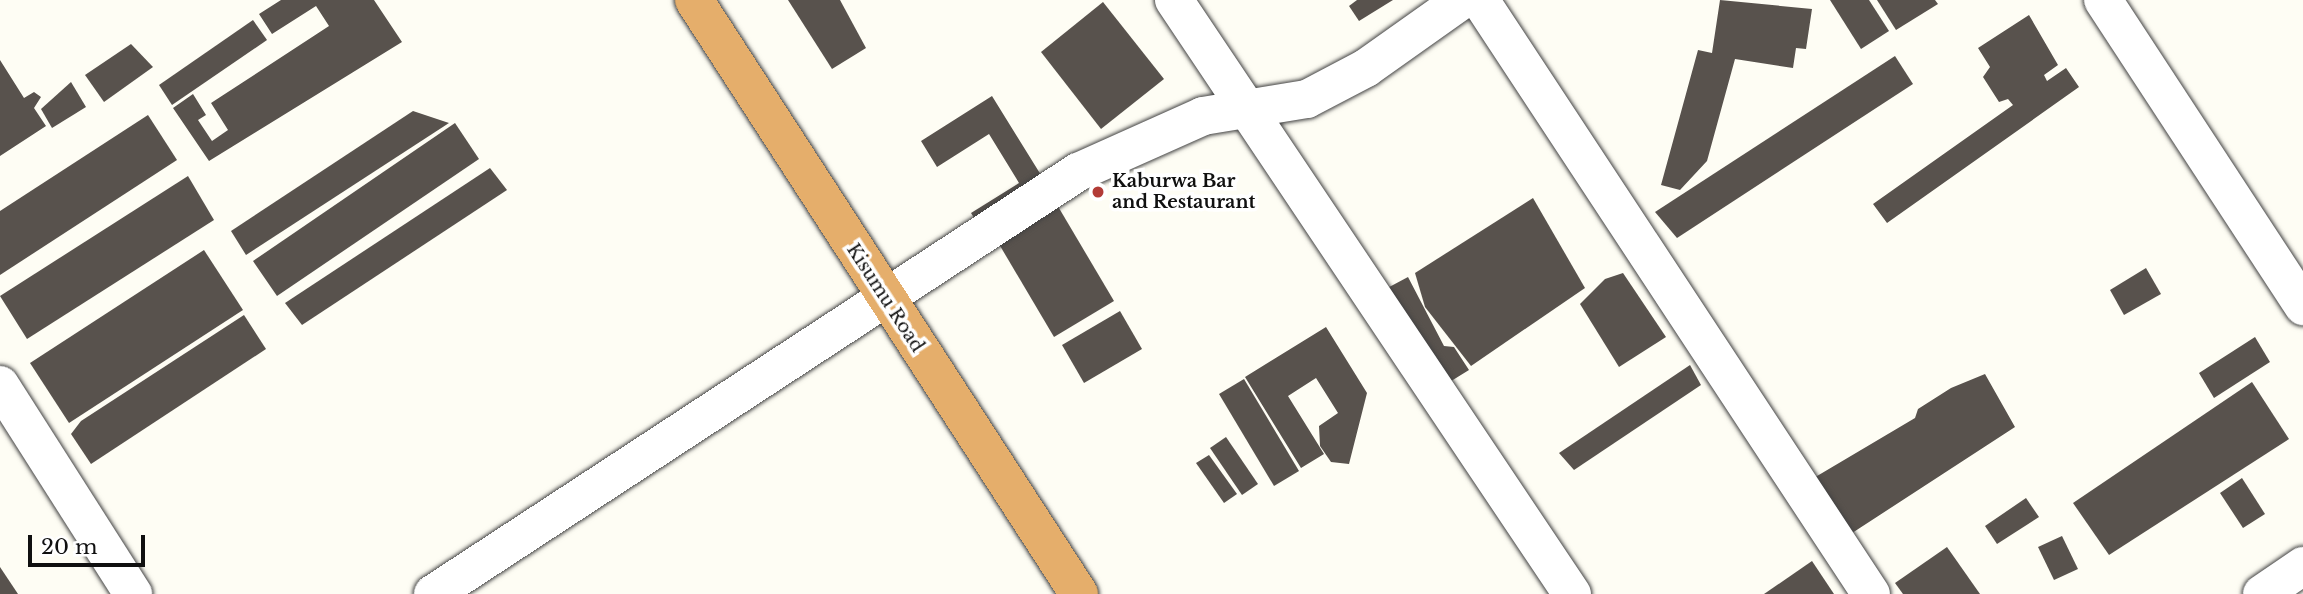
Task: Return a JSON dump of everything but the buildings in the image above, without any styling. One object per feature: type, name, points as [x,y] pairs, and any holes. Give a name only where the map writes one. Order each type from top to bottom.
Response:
[{"type":"highway","name":"Kisumu Road","points":[[694,0],[1079,594]]},
{"type":"street","points":[[1174,0],[1572,594]]},
{"type":"street","points":[[433,594],[1078,172],[1161,130],[1244,106],[1307,99],[1338,85],[1462,0]]},
{"type":"street","points":[[1480,0],[1871,594]]},
{"type":"street","points":[[2103,0],[2303,306]]},
{"type":"street","points":[[0,384],[133,594]]},
{"type":"street","points":[[2262,594],[2303,566]]},
{"type":"place","name":"Kaburwa Bar and Restaurant","points":[[1098,192]]}]
